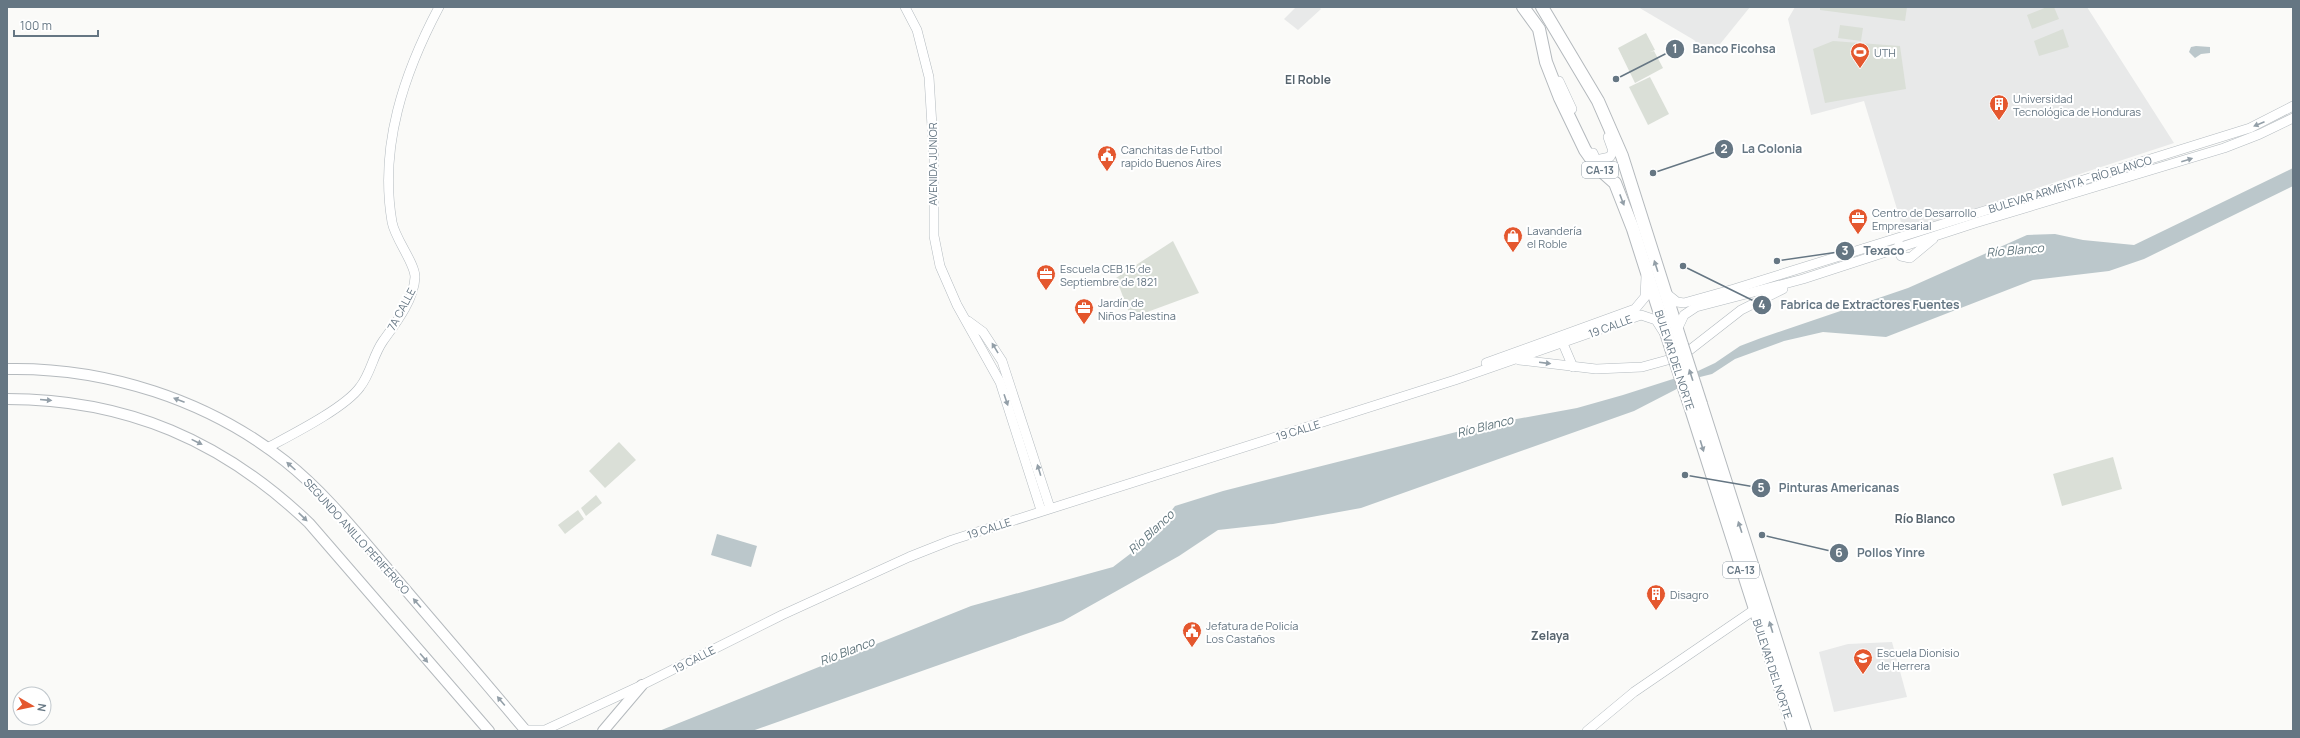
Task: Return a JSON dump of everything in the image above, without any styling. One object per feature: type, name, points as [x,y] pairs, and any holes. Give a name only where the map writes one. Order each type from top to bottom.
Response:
[{"type":"highway","name":"BULEVAR DEL NORTE","points":[[1523,7],[1539,29],[1546,62],[1560,98],[1590,159],[1616,183],[1633,228],[1646,274],[1672,333]]},
{"type":"highway","name":"BULEVAR DEL NORTE","points":[[1542,7],[1550,18],[1600,105],[1618,148],[1664,289],[1676,347],[1805,731]]},
{"type":"highway","name":"BULEVAR DEL NORTE","points":[[1696,406],[1754,610],[1794,731]]},
{"type":"main road","name":"7A CALLE","points":[[267,448],[319,419],[357,391],[369,372],[380,345],[399,319],[412,291],[414,284],[414,270],[398,240],[392,222],[390,151],[394,118],[404,87],[418,51],[439,7]]},
{"type":"main road","name":"AVENIDA JUNIOR","points":[[905,7],[917,30],[929,77],[934,159],[934,236],[945,280],[1000,382],[1046,509]]},
{"type":"main road","points":[[1539,29],[1554,70],[1592,153],[1596,160],[1607,159],[1612,151],[1610,142],[1593,103],[1574,70],[1550,18]]},
{"type":"main road","name":"BULEVAR ARMENTA - RÍO BLANCO","points":[[1685,307],[1789,272],[2250,128],[2293,106]]},
{"type":"main road","name":"BULEVAR ARMENTA - RÍO BLANCO","points":[[1685,307],[1706,304],[1803,279],[2224,148],[2260,134],[2293,118]]},
{"type":"main road","points":[[2107,184],[2124,172],[2167,159],[2169,154]]},
{"type":"main road","points":[[1899,249],[1901,241],[1958,223],[1967,217]]},
{"type":"main road","points":[[1734,315],[1737,295],[1739,293],[1782,279],[1789,272]]},
{"type":"main road","name":"19 CALLE","points":[[526,730],[545,730],[642,685],[782,615],[909,557],[952,540],[1455,380],[1516,359],[1635,308],[1644,298],[1646,274]]},
{"type":"main road","points":[[1516,359],[1596,369],[1642,367],[1682,356],[1734,315],[1754,302],[1803,279]]},
{"type":"main road","points":[[1664,289],[1672,300],[1685,307],[1672,333]]},
{"type":"main road","name":"19 CALLE","points":[[1455,380],[1483,365],[1640,315],[1656,320],[1672,333]]},
{"type":"main road","points":[[1561,340],[1573,367]]},
{"type":"main road","name":"SEGUNDO ANILLO PERIFÉRICO","points":[[7,369],[66,371],[138,386],[182,401],[224,421],[286,461],[314,487],[358,534],[526,730]]},
{"type":"main road","points":[[7,399],[62,402],[127,414],[194,440],[258,478],[280,495],[309,523],[482,726],[489,731]]},
{"type":"main road","points":[[1587,731],[1640,688],[1754,610]]},
{"type":"main road","points":[[603,731],[642,685]]},
{"type":"shaded area","points":[[1296,7],[1319,7],[1321,9],[1298,30],[1284,19]]},
{"type":"shaded area","points":[[1638,7],[1750,7],[1712,54],[1705,52],[1694,40]]},
{"type":"shaded area","points":[[1795,7],[2087,7],[2174,143],[1904,232],[1864,101],[1811,115],[1788,19]]},
{"type":"shaded area","points":[[1820,7],[1907,7],[1905,21],[1820,10]]},
{"type":"shaded area","points":[[2047,7],[2054,7],[2059,19],[2032,29],[2027,15]]},
{"type":"shaded area","points":[[1840,25],[1863,28],[1861,41],[1838,38]]},
{"type":"shaded area","points":[[2063,29],[2069,47],[2039,56],[2034,41]]},
{"type":"shaded area","points":[[1646,33],[1655,50],[1650,52],[1654,51],[1663,68],[1635,83],[1618,48]]},
{"type":"shaded area","name":"UTH","points":[[1833,41],[1900,46],[1906,89],[1825,103],[1813,49]]},
{"type":"shaded area","points":[[1650,77],[1669,114],[1648,125],[1629,87]]},
{"type":"shaded area","points":[[1173,241],[1199,293],[1131,318],[1116,278]]},
{"type":"shaded area","points":[[619,442],[636,460],[605,488],[589,471]]},
{"type":"shaded area","points":[[2113,457],[2122,489],[2062,506],[2053,474]]},
{"type":"shaded area","points":[[596,495],[602,503],[586,516],[581,508]]},
{"type":"shaded area","points":[[578,510],[584,519],[565,534],[558,525]]},
{"type":"shaded area","name":"Escuela Dionisio de Herrera","points":[[1892,642],[1907,697],[1834,712],[1819,652],[1848,644]]},
{"type":"water","points":[[2191,47],[2210,47],[2210,53],[2201,54],[2195,58],[2189,52]]},
{"type":"water","points":[[2293,168],[2293,186],[2144,259],[2109,271],[2033,280],[1886,337],[1823,332],[1784,341],[1735,359],[1712,374],[1700,377],[1634,411],[1361,508],[1273,524],[1218,530],[1179,556],[1063,621],[752,731],[659,731],[971,606],[1113,567],[1147,541],[1175,506],[1223,491],[1484,425],[1577,408],[1623,395],[1698,371],[1715,363],[1740,346],[1761,338],[1908,288],[2027,235],[2055,234],[2083,240],[2134,245]]},
{"type":"water","points":[[717,534],[757,546],[751,567],[711,555]]},
{"type":"place","name":"UTH","points":[[1860,69]]},
{"type":"place","name":"Banco Ficohsa","points":[[1616,79]]},
{"type":"place","name":"Universidad Tecnológica de Honduras","points":[[1999,121]]},
{"type":"place","name":"Canchitas de Futbol rapido Buenos Aires","points":[[1107,172]]},
{"type":"place","name":"La Colonia","points":[[1653,173]]},
{"type":"place","name":"Centro de Desarrollo Empresarial","points":[[1858,235]]},
{"type":"place","name":"Lavandería el Roble","points":[[1513,253]]},
{"type":"place","name":"Texaco","points":[[1777,261]]},
{"type":"place","name":"Fabrica de Extractores Fuentes","points":[[1683,266]]},
{"type":"place","name":"Escuela CEB 15 de Septiembre de 1821","points":[[1046,291]]},
{"type":"place","name":"Jardín de Niños Palestina","points":[[1084,325]]},
{"type":"place","name":"Pinturas Americanas","points":[[1685,475]]},
{"type":"place","name":"Pollos Yinre","points":[[1762,535]]},
{"type":"place","name":"Disagro","points":[[1656,611]]},
{"type":"place","name":"Jefatura de Policía Los Castaños","points":[[1192,648]]},
{"type":"place","name":"Escuela Dionisio de Herrera","points":[[1863,675]]},
{"type":"district","name":"El Roble","points":[[1308,79]]},
{"type":"district","name":"Río Blanco","points":[[1925,518]]},
{"type":"district","name":"Zelaya","points":[[1550,635]]}]
